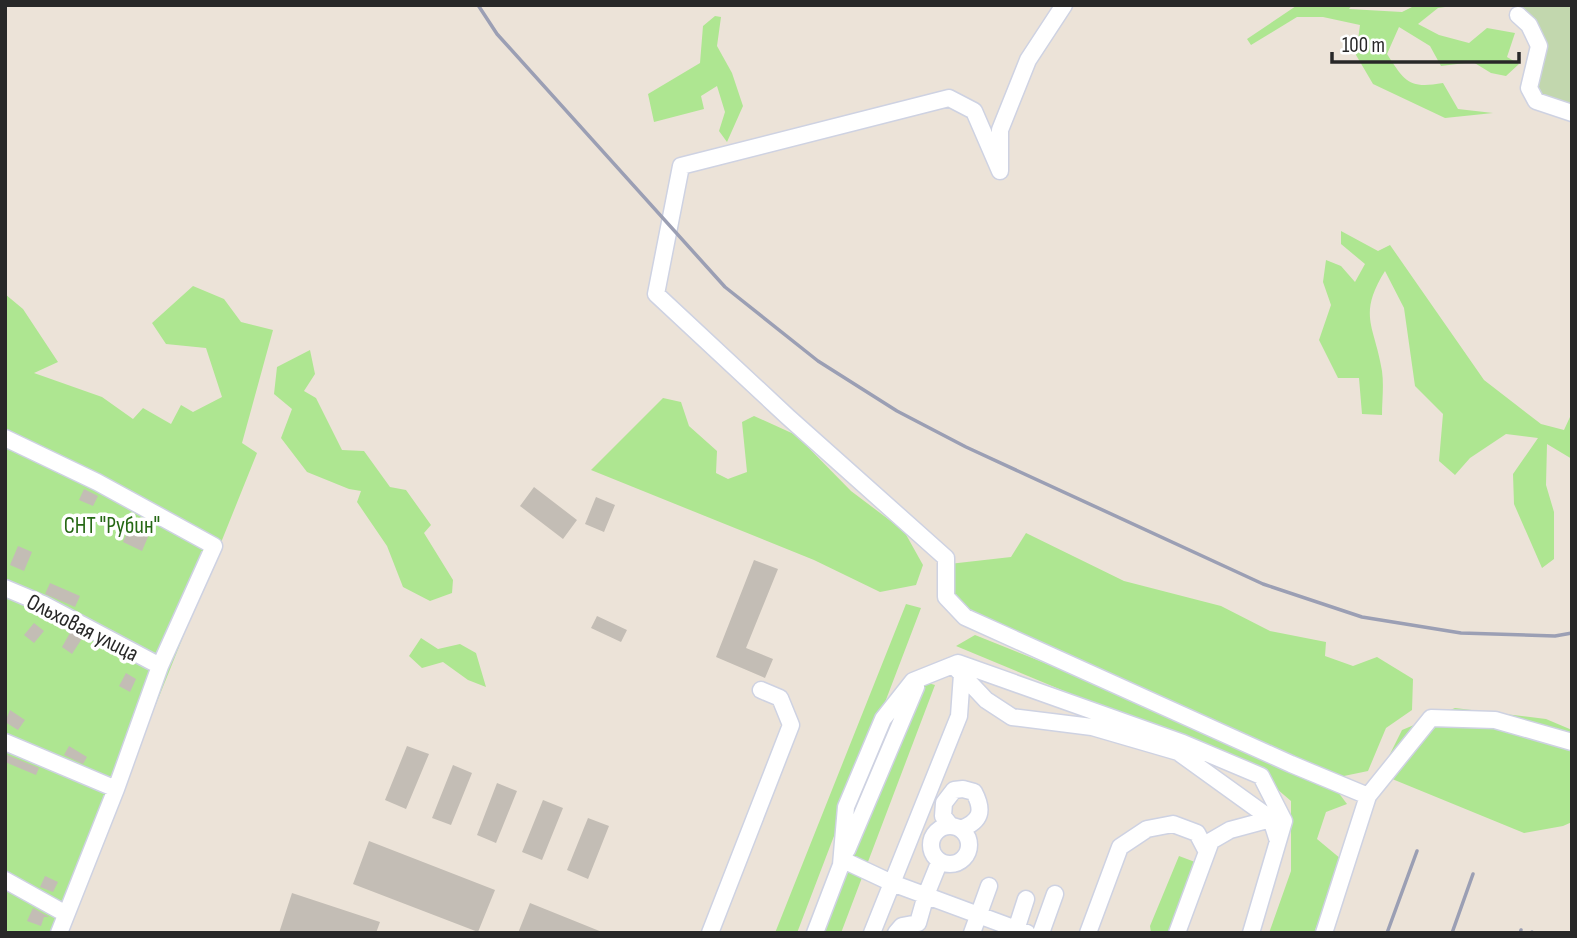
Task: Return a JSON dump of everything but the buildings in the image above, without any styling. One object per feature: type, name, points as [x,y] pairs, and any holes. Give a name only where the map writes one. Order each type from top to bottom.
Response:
[{"type":"lane","points":[[1064,5],[1028,60],[1000,130],[1000,171],[974,111],[950,98],[681,166],[656,294],[946,558],[946,597],[965,617],[1368,796]]},
{"type":"lane","points":[[1518,15],[1529,25],[1539,46],[1529,88],[1536,101],[1572,113]]},
{"type":"lane","points":[[5,438],[97,482],[214,546],[160,666],[116,789],[59,933]]},
{"type":"lane","name":"Ольховая улица","points":[[5,588],[43,604],[160,666]]},
{"type":"lane","points":[[872,933],[959,716],[958,663],[1183,743],[1261,776],[1284,821],[1251,933]]},
{"type":"lane","points":[[815,933],[842,862],[846,807],[883,719],[913,681],[957,670]]},
{"type":"lane","points":[[957,670],[986,701],[1012,717],[1092,727],[1178,752],[1271,819],[1278,841]]},
{"type":"lane","points":[[710,933],[791,725],[780,698],[761,690]]},
{"type":"lane","points":[[1324,933],[1368,796],[1431,718],[1495,720],[1572,742]]},
{"type":"lane","points":[[5,742],[116,789]]},
{"type":"lane","points":[[1177,933],[1211,841],[1230,830],[1271,819]]},
{"type":"lane","points":[[1088,933],[1121,847],[1147,829],[1173,824],[1197,833],[1207,852]]},
{"type":"lane","points":[[956,827],[969,840],[968,853],[960,862],[939,863],[931,852],[932,838],[938,830],[956,827]]},
{"type":"lane","points":[[842,862],[1019,931],[1026,899]]},
{"type":"lane","points":[[896,933],[902,926],[922,928],[926,895],[939,863]]},
{"type":"lane","points":[[5,880],[66,914]]},
{"type":"lane","points":[[972,933],[989,886]]},
{"type":"lane","points":[[1041,933],[1055,894]]},
{"type":"green space","points":[[1352,5],[1349,9],[1402,12],[1416,5],[1459,5],[1438,8],[1418,24],[1439,35],[1469,43],[1487,28],[1515,33],[1507,57],[1519,64],[1506,76],[1491,73],[1473,62],[1441,66],[1430,46],[1399,27],[1387,54],[1409,81],[1422,85],[1443,83],[1458,109],[1493,113],[1445,118],[1373,84],[1356,55],[1360,25],[1323,17],[1297,17],[1251,45],[1247,39],[1296,6]]},
{"type":"green space","points":[[1516,5],[1572,5],[1572,111],[1542,101],[1530,87],[1537,37]]},
{"type":"green space","points":[[715,16],[721,17],[717,46],[732,73],[743,106],[727,142],[719,131],[725,112],[717,86],[701,96],[704,109],[654,122],[648,94],[700,63],[703,26]]},
{"type":"green space","points":[[1341,231],[1378,251],[1390,245],[1484,380],[1541,424],[1564,430],[1570,417],[1572,418],[1572,459],[1547,444],[1546,485],[1554,512],[1554,559],[1542,568],[1514,504],[1513,474],[1538,438],[1506,434],[1470,458],[1455,475],[1439,461],[1443,414],[1415,386],[1404,308],[1385,271],[1372,299],[1370,311],[1382,371],[1382,415],[1362,414],[1359,378],[1338,378],[1319,340],[1331,305],[1323,282],[1326,260],[1341,266],[1355,282],[1365,264],[1341,244]]},
{"type":"green space","name":"СНТ \"Рубин\"","points":[[193,286],[224,299],[241,322],[273,330],[242,443],[257,453],[64,933],[5,933],[5,294],[23,309],[58,362],[34,373],[102,397],[133,419],[143,408],[171,424],[181,405],[193,412],[222,397],[206,348],[166,344],[152,323]]},
{"type":"green space","points":[[310,350],[315,374],[304,391],[316,398],[342,450],[364,451],[390,487],[406,490],[431,525],[424,533],[453,580],[452,593],[430,601],[403,587],[387,546],[357,502],[361,491],[307,472],[281,438],[292,409],[274,394],[277,367]]},
{"type":"green space","points":[[663,398],[681,402],[689,426],[717,451],[716,473],[728,479],[747,472],[742,422],[754,416],[796,435],[851,491],[904,531],[923,565],[916,585],[880,592],[814,560],[591,470]]},
{"type":"green space","points":[[1026,533],[1124,581],[1221,606],[1270,631],[1326,642],[1325,656],[1353,666],[1377,657],[1413,679],[1412,710],[1386,728],[1368,771],[1339,777],[1074,662],[955,606],[949,564],[1011,557]]},
{"type":"green space","points":[[906,604],[921,608],[797,933],[775,933]]},
{"type":"green space","points":[[975,635],[1332,784],[1347,804],[1326,812],[1317,839],[1341,859],[1314,933],[1269,933],[1291,871],[1291,801],[1256,771],[956,646]]},
{"type":"green space","points":[[421,638],[438,649],[460,644],[476,653],[486,687],[468,680],[443,662],[422,668],[409,656]]},
{"type":"green space","points":[[921,681],[935,685],[841,933],[823,933]]},
{"type":"green space","points":[[1455,708],[1546,719],[1572,730],[1572,822],[1524,833],[1380,774],[1402,730]]},
{"type":"green space","points":[[1179,856],[1195,862],[1169,933],[1151,933],[1150,926]]},
{"type":"railway","points":[[478,5],[497,34],[725,287],[818,361],[897,411],[966,447],[1263,584],[1362,617],[1461,633],[1555,636],[1572,633]]},
{"type":"railway","points":[[1387,933],[1417,851]]},
{"type":"railway","points":[[1452,933],[1473,874]]}]
